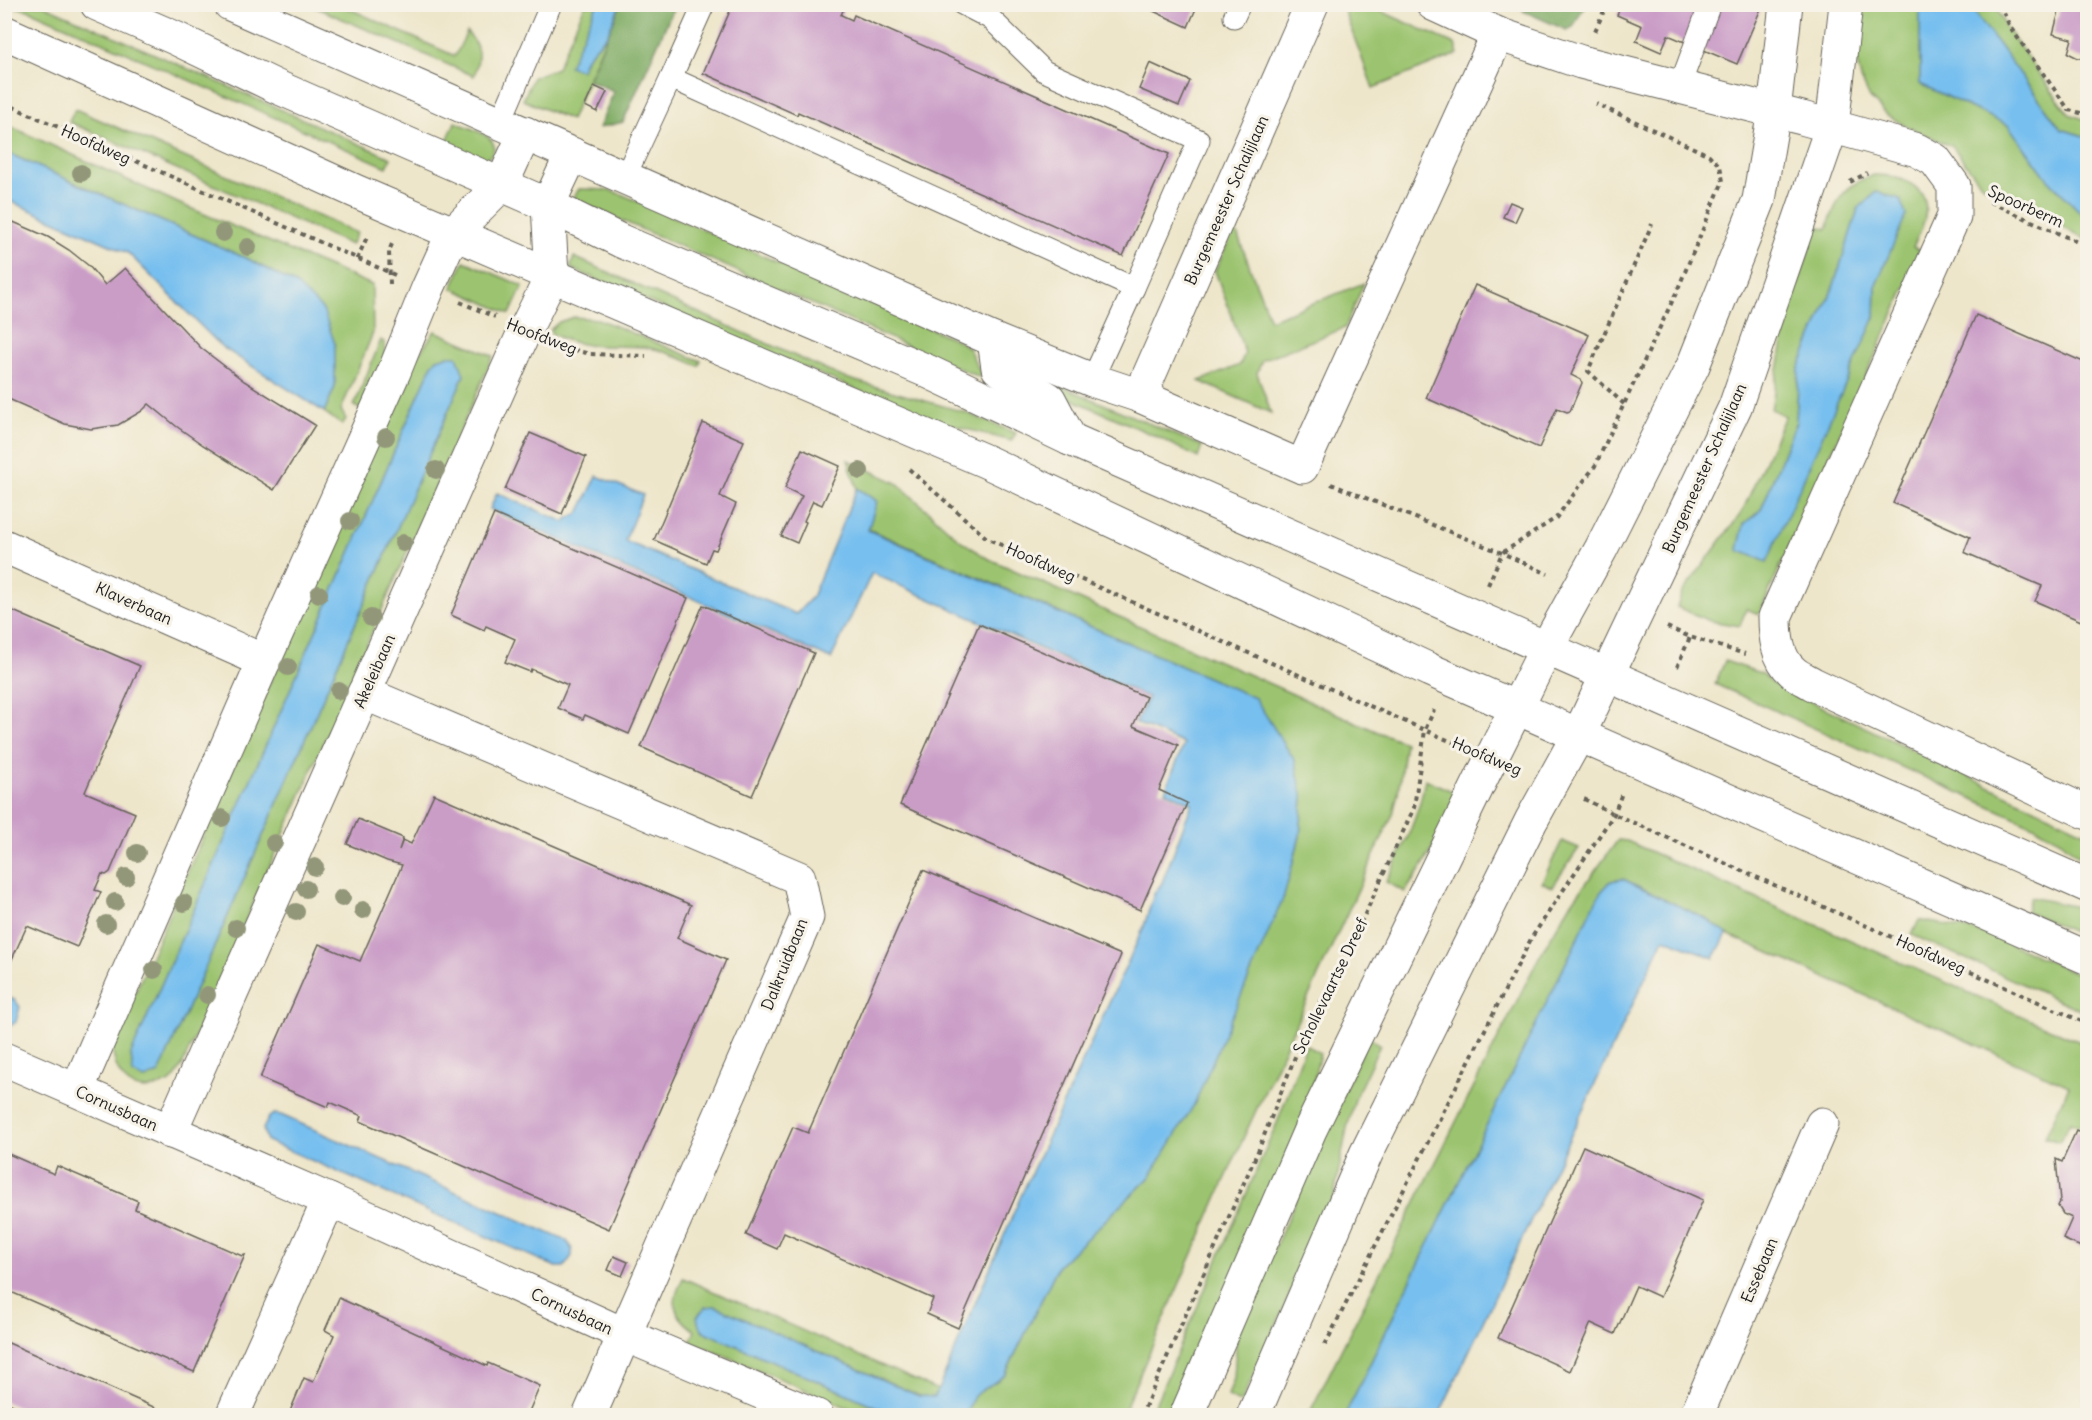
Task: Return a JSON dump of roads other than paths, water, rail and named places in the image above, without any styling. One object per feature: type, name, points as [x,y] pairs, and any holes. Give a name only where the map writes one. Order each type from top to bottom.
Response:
[{"type":"street","points":[[97,4],[275,86],[502,184],[621,241],[927,371],[1070,439],[2088,886]]},
{"type":"street","points":[[230,4],[994,340],[1092,380],[1140,396],[1302,467],[1498,34]]},
{"type":"street","name":"Burgemeester Schalijlaan","points":[[1140,396],[1312,4]]},
{"type":"street","points":[[1433,4],[1498,34],[1581,62],[1832,126],[1917,150],[1935,160],[1954,186],[1954,216],[1775,617],[1775,637],[1782,656],[1792,671],[1813,684],[2088,813]]},
{"type":"street","points":[[1186,1416],[1310,1130],[1491,758],[1693,366],[1759,200],[1774,111],[1786,4]]},
{"type":"street","name":"Burgemeester Schalijlaan","points":[[1579,734],[1735,407],[1832,126],[1846,4]]},
{"type":"street","points":[[4,32],[453,233],[985,461],[1448,677],[2088,958]]},
{"type":"street","points":[[77,1090],[264,661],[394,372],[453,233],[502,184],[513,128]]},
{"type":"street","points":[[548,205],[572,154]]},
{"type":"street","name":"Akeleibaan","points":[[170,1132],[525,330],[552,276],[548,205]]},
{"type":"street","points":[[994,340],[998,369],[1049,399],[1070,439]]},
{"type":"street","name":"Klaverbaan","points":[[4,546],[264,661]]},
{"type":"street","name":"Dalkruidbaan","points":[[364,693],[799,878],[807,917],[589,1416]]},
{"type":"street","points":[[1253,1416],[1365,1154],[1531,821],[1579,734]]},
{"type":"street","name":"Cornusbaan","points":[[4,1059],[329,1200],[625,1335],[817,1416]]},
{"type":"street","name":"Essebaan","points":[[1706,1412],[1822,1124]]},
{"type":"street","points":[[232,1416],[329,1200]]},
{"type":"lane","points":[[513,128],[551,4]]},
{"type":"lane","points":[[625,177],[704,4]]},
{"type":"lane","points":[[962,4],[991,19],[1044,71],[1199,140],[1092,380]]},
{"type":"lane","points":[[1679,88],[1710,4]]},
{"type":"lane","points":[[671,78],[1134,288]]},
{"type":"water","points":[[597,5],[620,5],[607,35],[586,58],[581,70],[569,66]]},
{"type":"water","points":[[1920,5],[1972,5],[1975,13],[2061,129],[2087,137],[2087,219],[2047,178],[2008,125],[1920,84]]},
{"type":"water","points":[[5,152],[250,260],[297,285],[323,310],[335,344],[335,387],[324,412],[222,347],[128,253],[5,199]]},
{"type":"water","points":[[1876,192],[1900,199],[1906,215],[1876,285],[1875,317],[1767,562],[1738,550],[1744,524],[1761,510],[1796,422],[1799,368],[1833,288],[1858,209]]},
{"type":"water","points":[[457,356],[464,375],[164,1062],[159,1073],[145,1079],[133,1074],[131,1054],[432,365],[437,359]]},
{"type":"water","points":[[597,476],[643,495],[625,541],[796,614],[812,597],[857,488],[877,501],[868,530],[1255,698],[1295,761],[1303,798],[1300,836],[1284,896],[1194,1105],[1150,1177],[1058,1266],[1005,1375],[974,1396],[965,1415],[895,1415],[703,1331],[697,1317],[705,1307],[715,1306],[919,1396],[935,1397],[1023,1191],[1143,929],[1154,894],[1162,883],[1192,803],[1165,791],[1184,744],[1136,723],[1148,697],[872,573],[831,659],[490,509],[497,493],[565,522],[579,513]]},
{"type":"water","points":[[1623,879],[1708,920],[1727,934],[1714,958],[1664,938],[1439,1415],[1345,1415],[1600,893],[1611,881]]},
{"type":"water","points":[[5,996],[15,1000],[20,1007],[16,1022],[7,1028],[5,1027]]},
{"type":"water","points":[[274,1114],[281,1115],[567,1241],[572,1249],[572,1256],[564,1267],[556,1267],[267,1141],[263,1129],[269,1117]]}]
